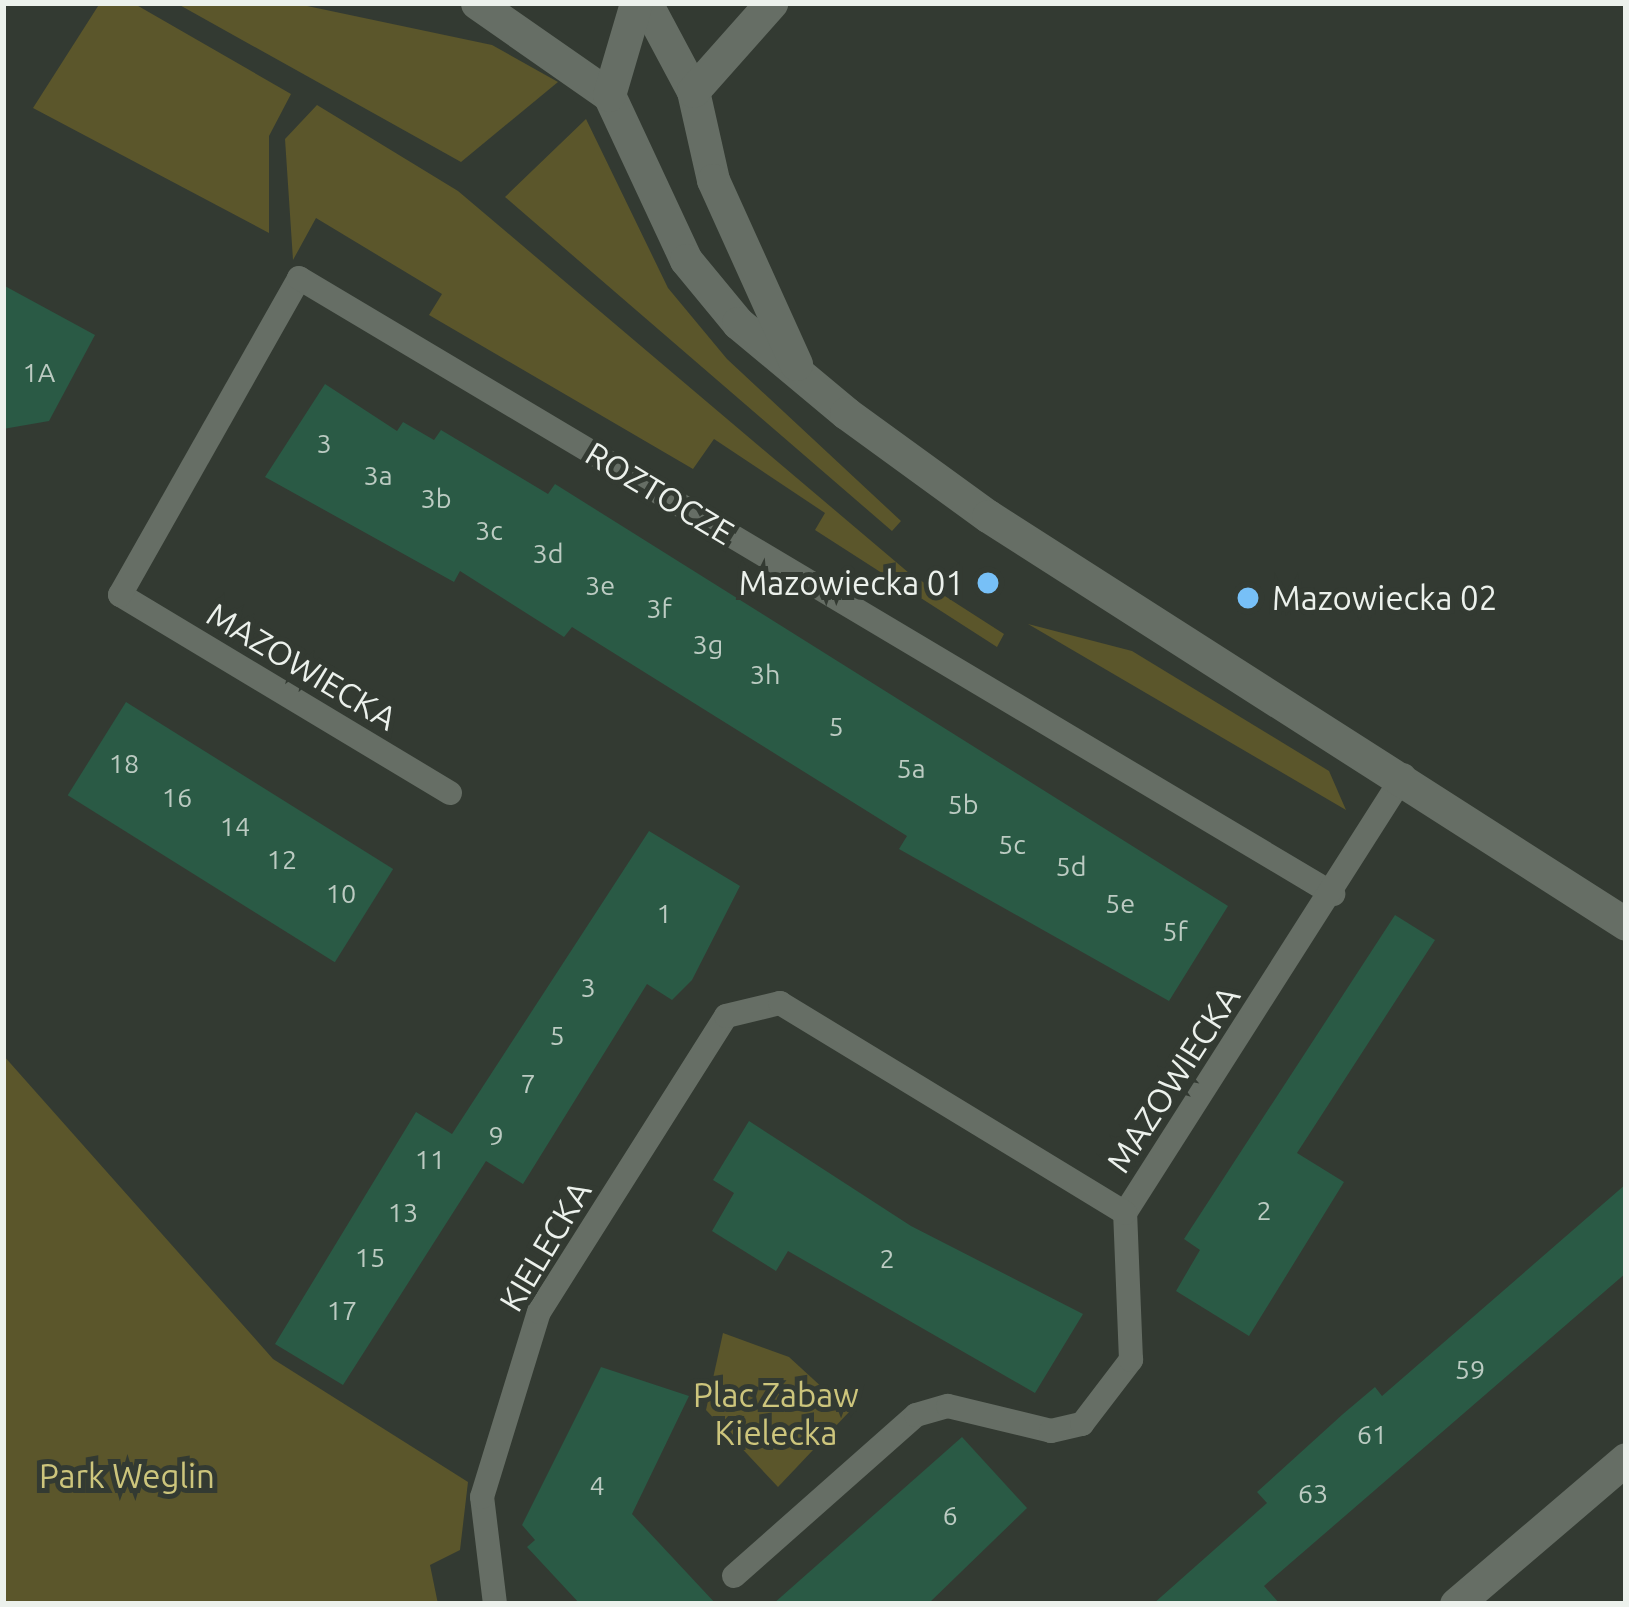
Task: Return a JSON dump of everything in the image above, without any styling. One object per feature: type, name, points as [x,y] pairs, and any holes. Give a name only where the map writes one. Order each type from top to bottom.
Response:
[{"type":"street","points":[[477,3],[609,94],[686,260],[802,377],[988,516],[1404,775],[1626,924]]},
{"type":"street","points":[[609,94],[635,3]]},
{"type":"street","points":[[646,3],[693,91],[721,201],[802,377]]},
{"type":"street","points":[[693,91],[772,3]]},
{"type":"street","points":[[1456,1604],[1626,1460]]},
{"type":"lane","name":"ROZTOCZE","points":[[120,595],[299,278],[1333,894]]},
{"type":"lane","name":"MAZOWIECKA","points":[[120,595],[450,794]]},
{"type":"lane","name":"MAZOWIECKA","points":[[726,1016],[780,1004],[1125,1213],[1333,894],[1404,775]]},
{"type":"lane","name":"KIELECKA","points":[[495,1604],[482,1497],[530,1334],[726,1016]]},
{"type":"lane","points":[[734,1576],[916,1414],[948,1406],[1051,1431],[1082,1424],[1131,1360],[1125,1213]]},
{"type":"green space","points":[[100,3],[133,3],[291,94],[269,136],[269,233],[33,108]]},
{"type":"green space","points":[[176,3],[293,3],[492,45],[558,82],[461,162]]},
{"type":"green space","points":[[317,105],[458,191],[909,573],[1004,634],[997,647],[815,530],[825,513],[714,439],[693,469],[429,315],[442,294],[316,218],[293,260],[285,139]]},
{"type":"green space","points":[[586,119],[668,288],[727,359],[901,521],[892,531],[505,197]]},
{"type":"green space","points":[[1028,624],[1132,651],[1329,771],[1346,810]]},
{"type":"green space","name":"Park Weglin","points":[[3,1055],[273,1359],[468,1482],[460,1550],[430,1565],[438,1604],[3,1604]]},
{"type":"green space","name":"Plac Zabaw Kielecka","points":[[723,1333],[789,1357],[849,1412],[778,1487],[706,1410]]},
{"type":"building","points":[[3,285],[95,335],[49,421],[3,429]]},
{"type":"building","points":[[325,384],[397,431],[403,422],[434,440],[441,430],[548,494],[555,484],[1228,906],[1169,1001],[899,849],[907,836],[572,627],[564,637],[460,571],[454,582],[265,477]]},
{"type":"building","points":[[126,702],[393,869],[335,962],[68,795]]},
{"type":"building","points":[[649,831],[740,886],[692,980],[672,1000],[647,984],[523,1184],[486,1161],[343,1385],[275,1344],[416,1112],[452,1134]]},
{"type":"building","points":[[1395,915],[1435,940],[1297,1153],[1344,1182],[1249,1336],[1176,1291],[1200,1250],[1184,1239]]},
{"type":"building","points":[[749,1121],[911,1226],[1083,1314],[1035,1393],[788,1251],[776,1271],[712,1231],[734,1193],[713,1180]]},
{"type":"building","points":[[1626,1184],[1626,1273],[1264,1586],[1280,1604],[1153,1604],[1267,1503],[1257,1492],[1343,1414],[1375,1387],[1382,1396]]},
{"type":"building","points":[[601,1367],[689,1396],[632,1514],[716,1604],[580,1604],[527,1547],[535,1540],[522,1525]]},
{"type":"building","points":[[962,1437],[1027,1508],[928,1604],[773,1604]]},
{"type":"place","name":"Mazowiecka 01","points":[[988,583]]},
{"type":"place","name":"Mazowiecka 02","points":[[1248,598]]}]
